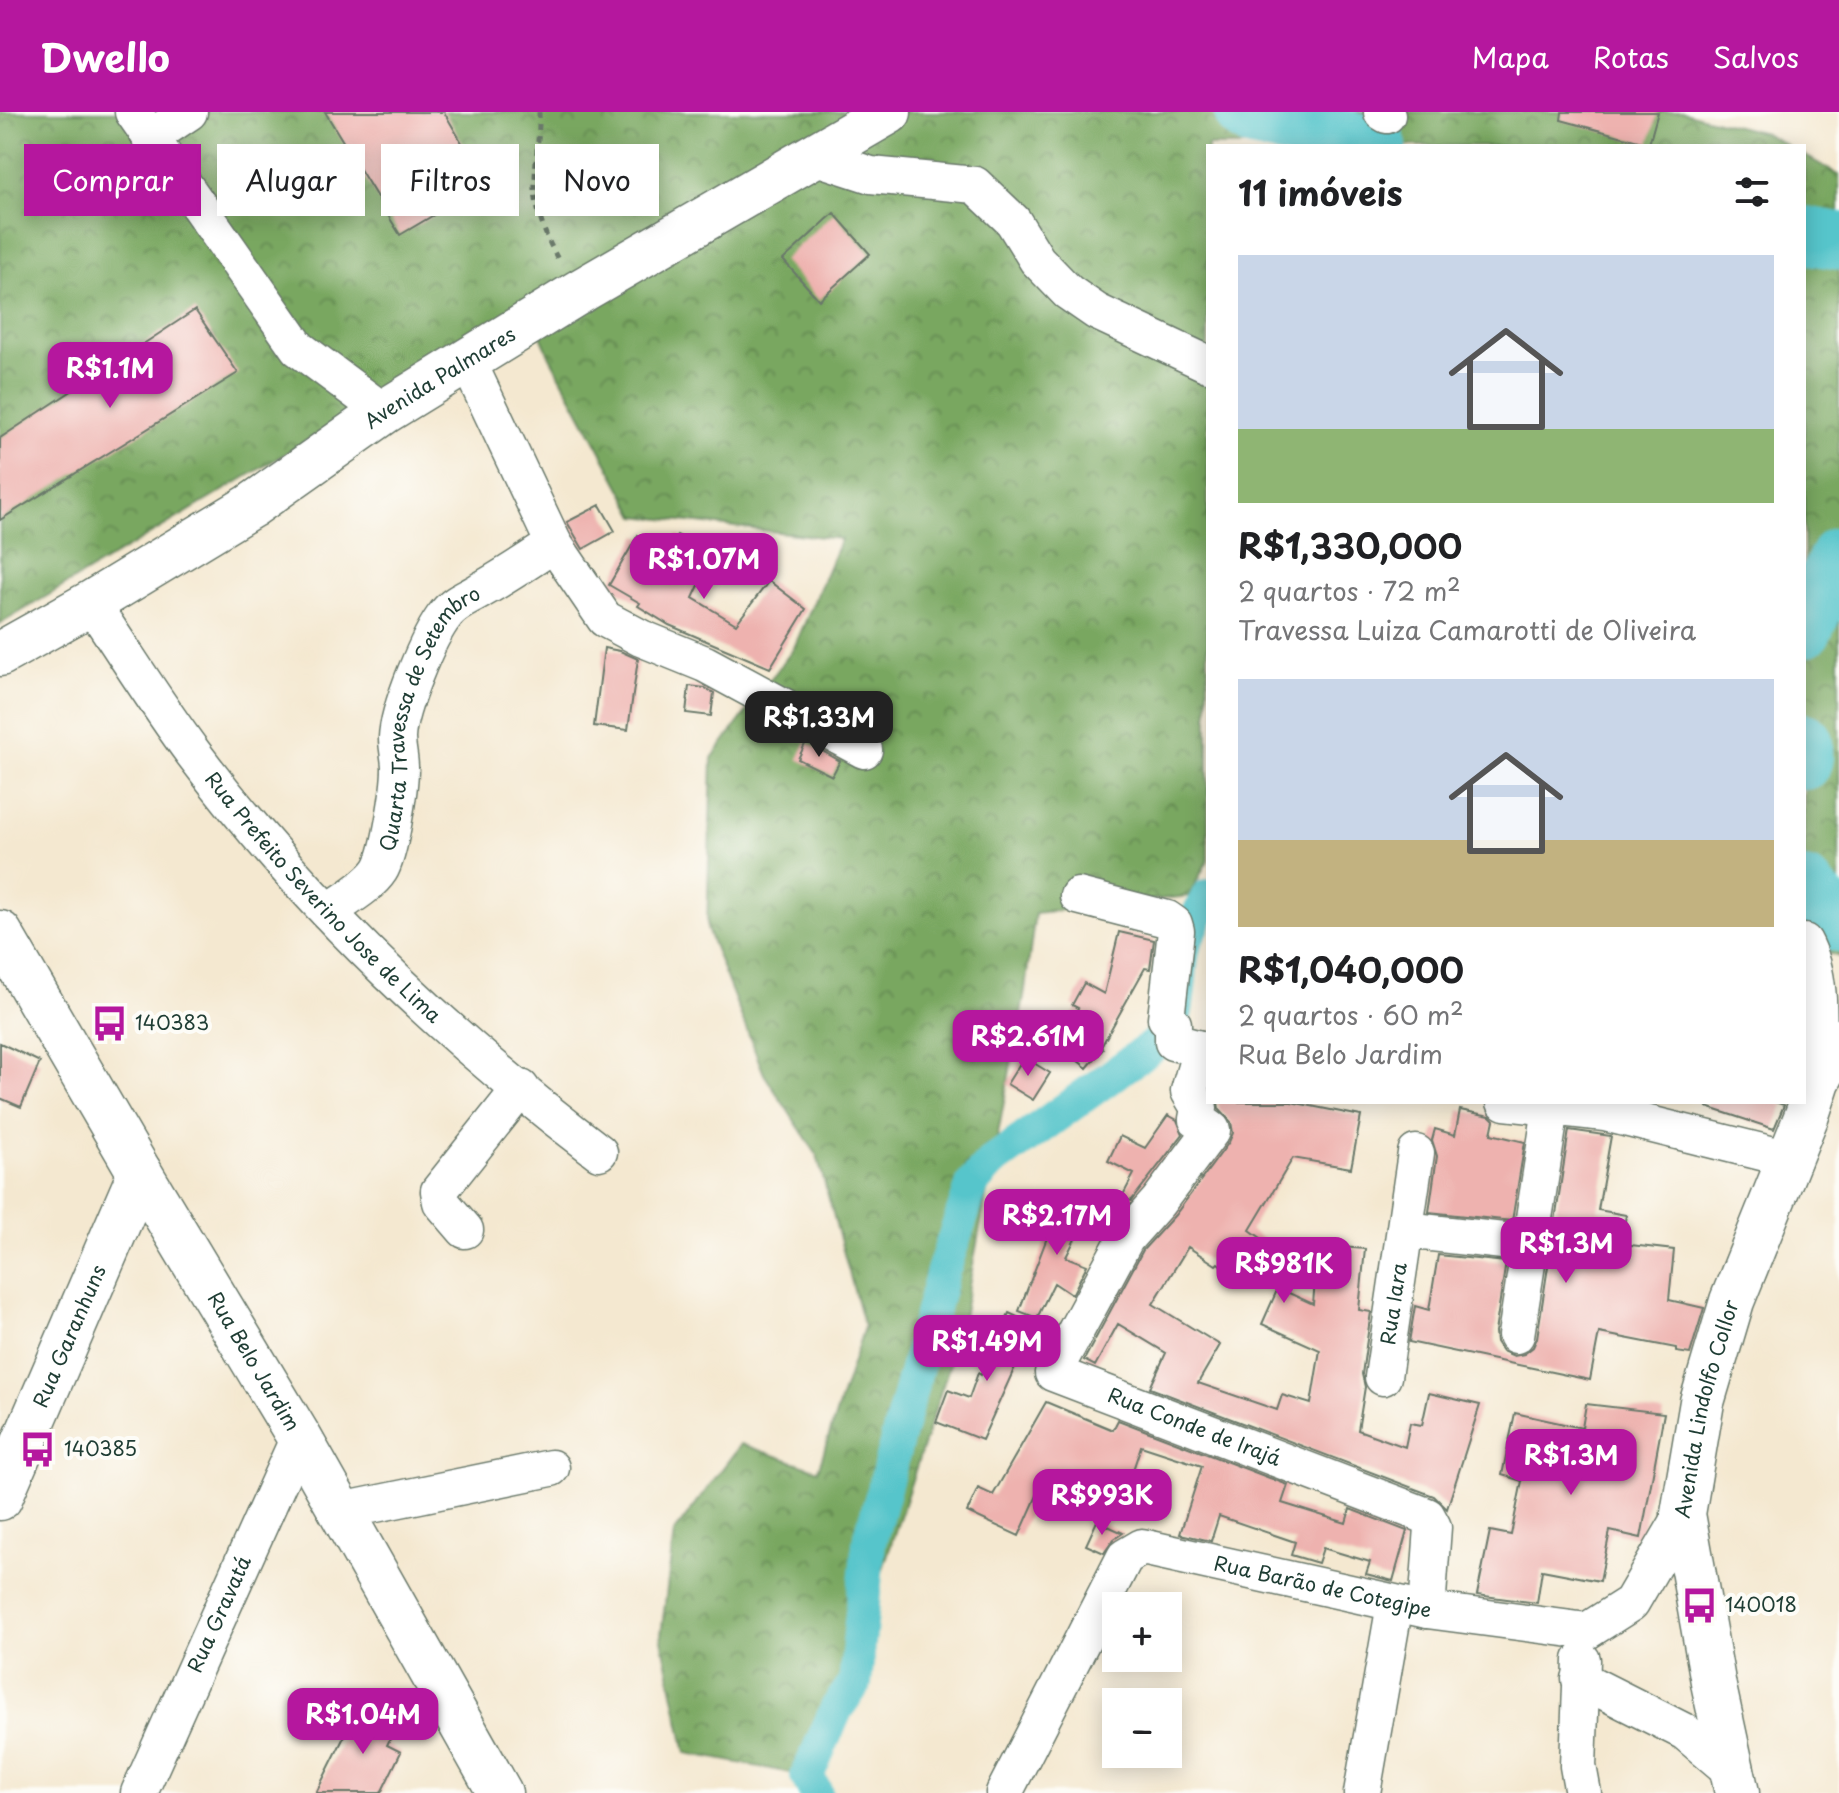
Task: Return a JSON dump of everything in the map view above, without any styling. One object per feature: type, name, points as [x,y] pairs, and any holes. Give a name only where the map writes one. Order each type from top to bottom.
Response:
[{"type":"main road","name":"Avenida Palmares","points":[[0,654],[251,506],[384,412],[467,360],[889,112]]},
{"type":"main road","name":"Rua Belo Jardim","points":[[0,933],[299,1437],[500,1793]]},
{"type":"main road","name":"Avenida Lindolfo Collor","points":[[1734,1782],[1683,1514],[1702,1402],[1732,1301],[1818,1081],[1839,1041]]},
{"type":"main road","name":"Rua Garanhuns","points":[[0,1498],[140,1173]]},
{"type":"street","points":[[189,112],[142,125],[298,348],[384,412]]},
{"type":"street","points":[[813,156],[871,175],[975,185],[1013,221],[1037,260],[1068,292],[1097,312],[1206,363]]},
{"type":"street","points":[[467,360],[554,544],[605,619],[641,638],[705,664],[864,750]]},
{"type":"street","name":"Quarta Travessa de Setembro","points":[[328,912],[374,878],[387,854],[398,789],[397,737],[404,699],[440,622],[456,603],[554,544]]},
{"type":"street","name":"Rua Prefeito Severino Jose de Lima","points":[[91,603],[192,752],[328,912],[416,999],[599,1152]]},
{"type":"street","points":[[1078,896],[1167,919],[1174,924],[1187,1040]]},
{"type":"street","points":[[1806,946],[1813,959],[1819,999],[1818,1081]]},
{"type":"street","name":"Rua Conde de Irajá","points":[[1187,1040],[1189,1091],[1199,1108],[1197,1119],[1212,1130],[1158,1202],[1126,1238],[1053,1373],[1427,1516],[1433,1527],[1362,1793]]},
{"type":"street","points":[[465,1230],[441,1202],[439,1191],[521,1088]]},
{"type":"street","points":[[1520,1104],[1551,1108],[1605,1107],[1790,1159]]},
{"type":"street","points":[[1516,1335],[1551,1108]]},
{"type":"street","name":"Rua Iara","points":[[1383,1377],[1416,1153]]},
{"type":"street","points":[[1405,1230],[1530,1244]]},
{"type":"street","name":"Rua Gravatá","points":[[139,1793],[299,1437]]},
{"type":"street","points":[[341,1511],[551,1468]]},
{"type":"street","points":[[1583,1793],[1578,1766],[1580,1679],[1587,1631],[1631,1603],[1683,1514]]},
{"type":"street","name":"Rua Barão de Cotegipe","points":[[1004,1793],[1125,1557],[1142,1547],[1411,1607],[1587,1631]]},
{"type":"street","points":[[1580,1679],[1685,1732],[1734,1782]]},
{"type":"path","points":[[539,112],[534,185],[537,203],[549,242],[579,292]]},
{"type":"green space","points":[[0,112],[1683,112],[1764,133],[1784,144],[1206,144],[1206,864],[1189,896],[1035,913],[1024,997],[960,1333],[859,1642],[807,1776],[686,1753],[661,1635],[674,1533],[741,1444],[818,1470],[864,1327],[817,1155],[764,1074],[707,929],[712,758],[794,648],[841,539],[636,516],[550,357],[529,308],[0,624]]},
{"type":"green space","points":[[1806,156],[1839,175],[1839,957],[1806,944]]},
{"type":"building","points":[[325,112],[444,112],[463,144],[381,144],[381,204],[365,178],[365,144],[345,144]]},
{"type":"building","points":[[1562,112],[1658,112],[1649,144],[1561,120]]},
{"type":"building","points":[[834,213],[870,254],[819,300],[783,260]]},
{"type":"building","points":[[388,216],[432,216],[400,235]]},
{"type":"building","points":[[195,310],[238,373],[0,520],[0,438]]},
{"type":"building","points":[[600,505],[615,531],[583,549],[567,522]]},
{"type":"building","points":[[638,535],[668,553],[677,535],[714,553],[693,598],[736,624],[769,581],[806,609],[770,668],[669,625],[609,585]]},
{"type":"building","points":[[604,648],[638,659],[628,730],[594,726]]},
{"type":"building","points":[[689,686],[714,693],[711,716],[686,713]]},
{"type":"building","points":[[806,742],[840,761],[832,776],[798,759]]},
{"type":"building","points":[[1119,932],[1154,940],[1150,969],[1145,968],[1101,1047],[1103,1049],[1087,1068],[1052,1040],[1078,1008],[1072,1005],[1084,983],[1104,994]]},
{"type":"building","points":[[0,1043],[40,1062],[21,1107],[0,1098]]},
{"type":"building","points":[[1024,1057],[1050,1073],[1033,1100],[1007,1084]]},
{"type":"building","points":[[1218,1104],[1301,1104],[1361,1116],[1351,1168],[1293,1158],[1250,1230],[1272,1246],[1245,1284],[1218,1263],[1216,1265],[1188,1247],[1153,1304],[1220,1345],[1198,1383],[1277,1410],[1282,1395],[1311,1404],[1320,1350],[1262,1324],[1278,1288],[1313,1304],[1318,1245],[1365,1249],[1359,1310],[1371,1312],[1358,1430],[1405,1447],[1410,1423],[1422,1425],[1429,1393],[1480,1405],[1447,1509],[1434,1496],[1150,1388],[1166,1353],[1118,1324],[1095,1366],[1084,1360],[1143,1250],[1175,1215],[1229,1142],[1233,1133],[1231,1122]]},
{"type":"building","points":[[1708,1104],[1784,1105],[1774,1129],[1707,1107]]},
{"type":"building","points":[[1460,1110],[1490,1116],[1494,1120],[1491,1134],[1525,1142],[1512,1221],[1429,1212],[1437,1156],[1432,1140],[1435,1129],[1455,1135]]},
{"type":"building","points":[[1168,1115],[1177,1120],[1183,1134],[1131,1201],[1122,1197],[1134,1174],[1108,1161],[1120,1136],[1145,1148]]},
{"type":"building","points":[[1569,1130],[1611,1136],[1598,1210],[1626,1215],[1621,1244],[1674,1250],[1669,1300],[1704,1308],[1690,1354],[1676,1352],[1676,1348],[1599,1333],[1590,1380],[1409,1342],[1415,1306],[1429,1310],[1438,1255],[1506,1262],[1496,1342],[1502,1351],[1514,1356],[1524,1354],[1533,1347],[1537,1338]]},
{"type":"building","points":[[1065,1194],[1091,1207],[1066,1257],[1087,1265],[1072,1295],[1054,1283],[1037,1318],[1019,1311],[1051,1221]]},
{"type":"building","points":[[1009,1313],[1034,1325],[982,1440],[936,1422],[948,1390],[969,1398],[978,1373],[981,1375]]},
{"type":"building","points":[[1046,1402],[1113,1430],[1118,1420],[1288,1485],[1282,1503],[1346,1523],[1350,1509],[1407,1531],[1393,1581],[1366,1574],[1370,1562],[1323,1548],[1318,1563],[1291,1555],[1295,1542],[1219,1516],[1211,1541],[1180,1534],[1202,1466],[1141,1446],[1118,1515],[1085,1505],[1088,1496],[1043,1482],[1019,1536],[967,1512],[978,1488],[993,1495]]},
{"type":"building","points":[[1586,1404],[1664,1413],[1641,1538],[1610,1531],[1600,1581],[1542,1570],[1537,1603],[1477,1595],[1490,1531],[1511,1535],[1522,1481],[1502,1475],[1515,1413],[1582,1428]]},
{"type":"building","points":[[1097,1521],[1123,1533],[1104,1553],[1086,1545]]},
{"type":"building","points":[[360,1705],[398,1723],[387,1745],[401,1752],[381,1793],[316,1793]]},
{"type":"waterway","points":[[1243,112],[1256,120],[1369,144]]},
{"type":"waterway","points":[[1806,235],[1839,241]]},
{"type":"waterway","points":[[1806,624],[1839,556]]},
{"type":"waterway","points":[[1806,889],[1839,923]]},
{"type":"waterway","points":[[816,1793],[807,1776],[837,1708],[855,1683],[869,1543],[943,1271],[973,1183],[991,1163],[1164,1038],[1177,1006],[1184,947],[1206,900]]},
{"type":"place","name":"140383","points":[[109,1023]]},
{"type":"place","name":"140385","points":[[38,1449]]},
{"type":"place","name":"140018","points":[[1699,1605]]}]
